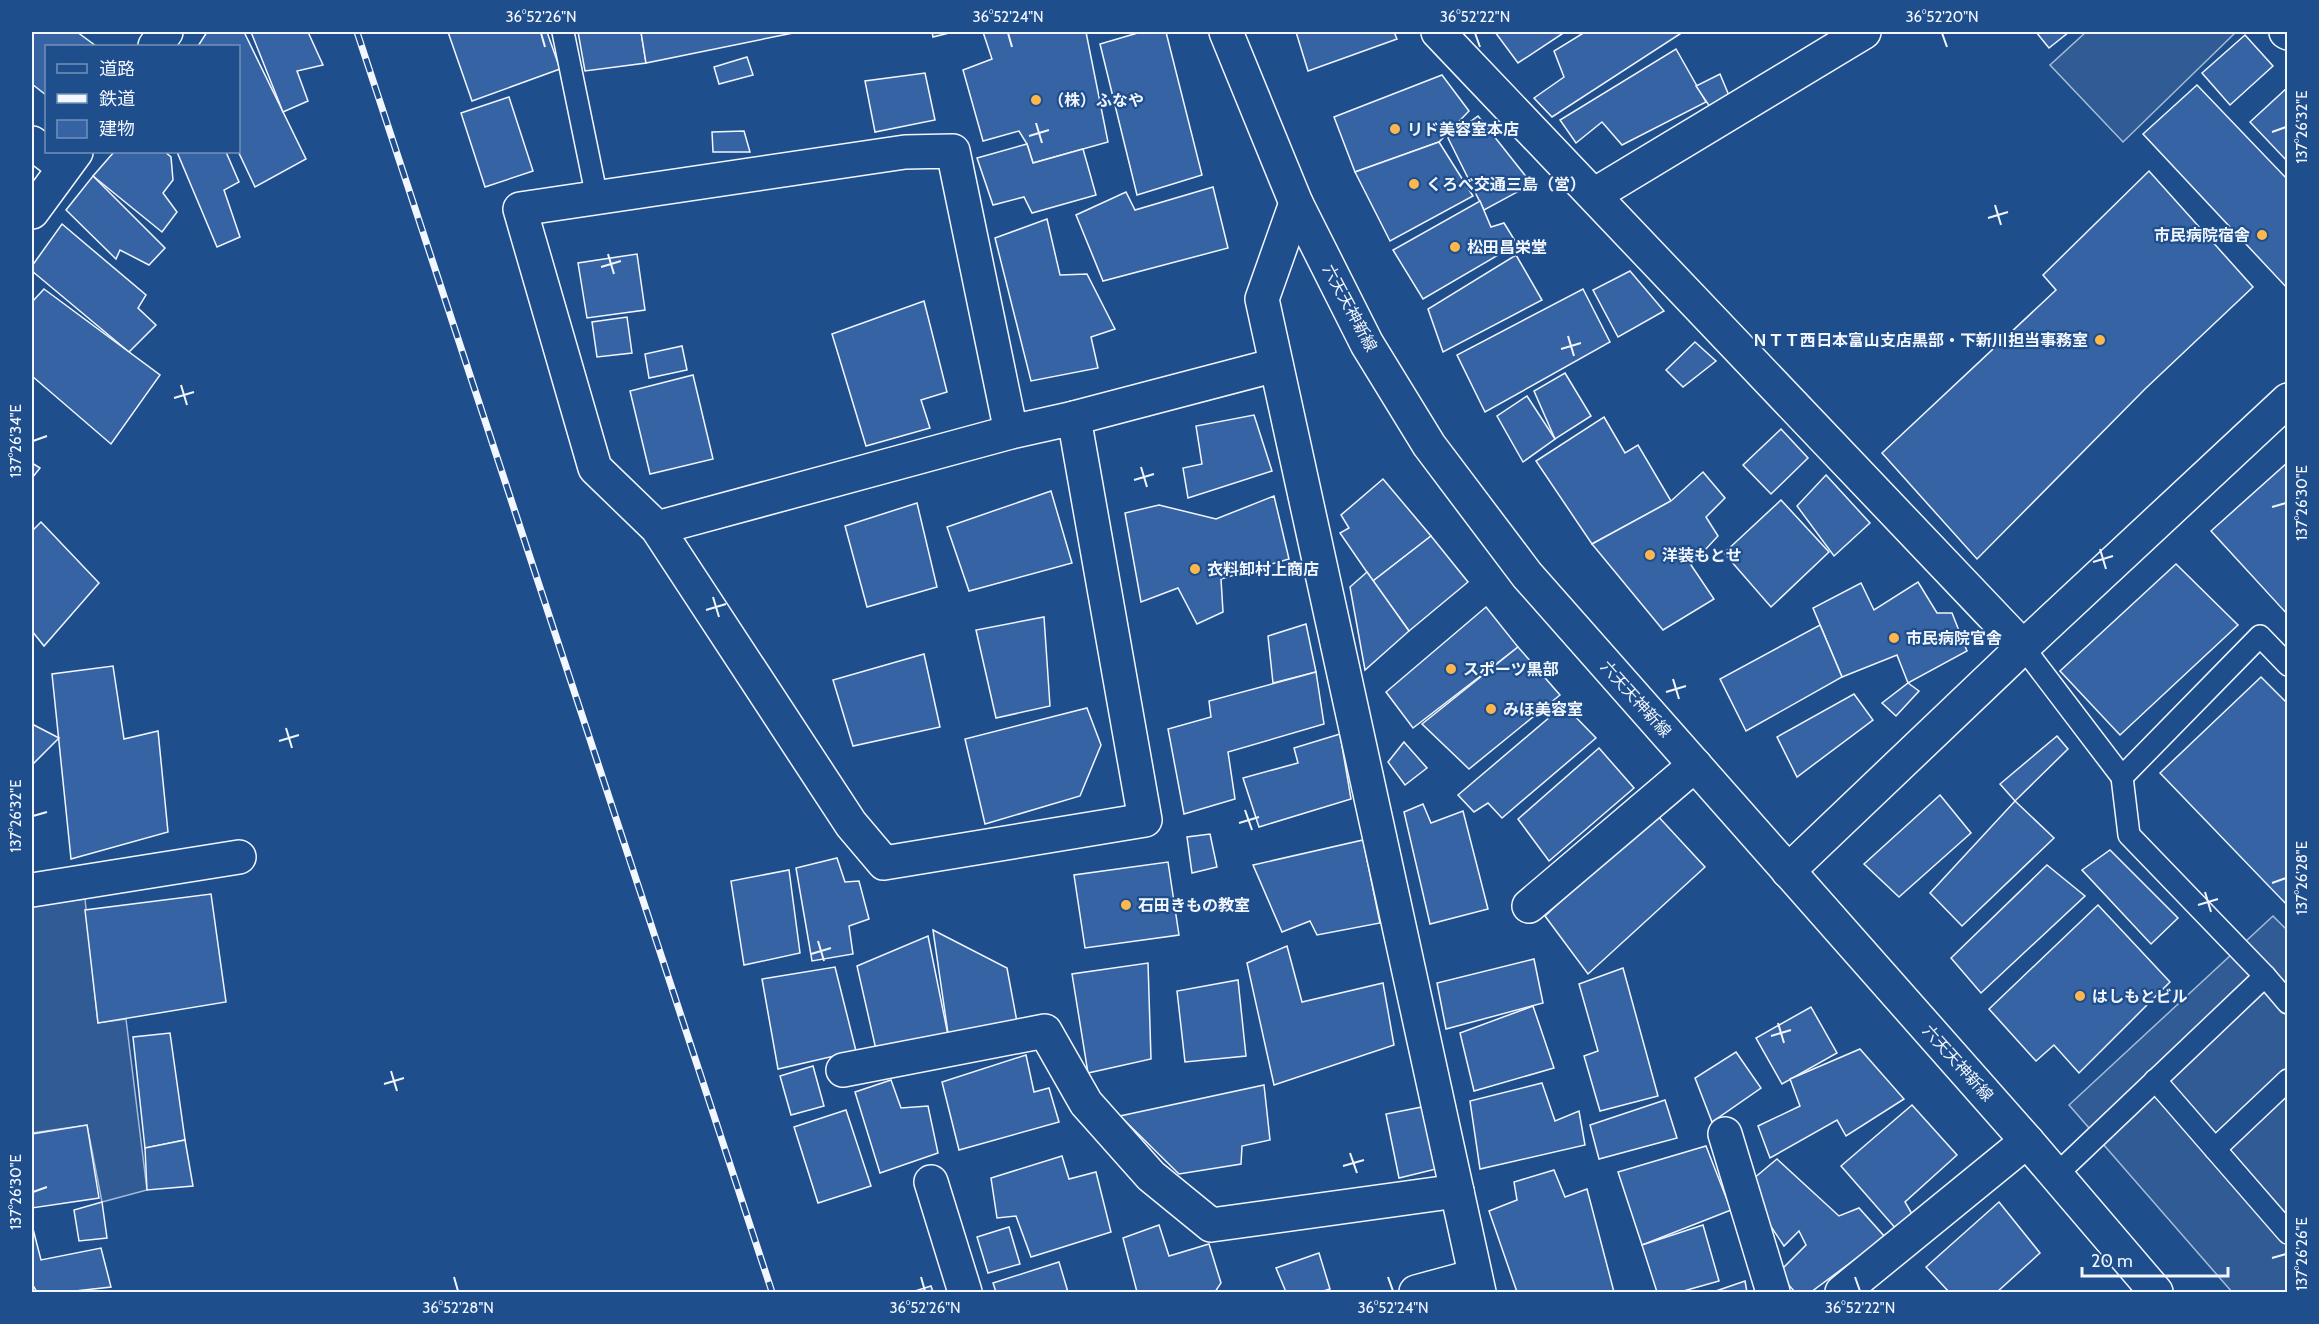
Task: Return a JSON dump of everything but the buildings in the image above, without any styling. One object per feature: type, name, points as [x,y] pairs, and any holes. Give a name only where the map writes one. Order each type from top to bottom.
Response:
[{"type":"street","points":[[155,45],[166,32]]},
{"type":"street","name":"六天天神新線","points":[[1226,32],[1296,203],[1367,344],[1429,445],[1527,575],[2027,1141],[2156,1293]]},
{"type":"street","points":[[1438,32],[2023,647]]},
{"type":"street","points":[[1594,195],[1864,32]]},
{"type":"street","points":[[1011,432],[953,151],[905,152],[520,209],[595,468],[657,528],[851,824],[884,863],[1145,820],[1074,418]]},
{"type":"street","points":[[32,212],[70,160],[54,153]]},
{"type":"street","points":[[1296,203],[1262,299],[1477,1284],[1416,1293]]},
{"type":"street","points":[[657,528],[1011,432],[1074,418],[1276,365]]},
{"type":"street","points":[[1788,871],[2023,647],[2288,400]]},
{"type":"street","points":[[1529,906],[1695,765]]},
{"type":"street","points":[[32,890],[239,857]]},
{"type":"street","points":[[843,1070],[1045,1031],[1086,1103],[1151,1176],[1211,1225],[1456,1191]]},
{"type":"street","points":[[1725,1134],[1773,1293]]},
{"type":"street","points":[[1842,1293],[2027,1141]]},
{"type":"street","points":[[932,1182],[965,1293]]},
{"type":"lane","points":[[563,32],[597,198]]},
{"type":"lane","points":[[2122,777],[2260,636],[2288,665]]},
{"type":"lane","points":[[2023,647],[2122,777],[2129,835],[2265,976],[2288,1003]]},
{"type":"lane","points":[[2056,1175],[2265,976]]},
{"type":"lane","points":[[2155,1080],[2215,1149],[2283,1219]]},
{"type":"lane","points":[[2215,1149],[2288,1080]]},
{"type":"shaded area","points":[[2086,32],[2236,32],[2123,142],[2050,65]]},
{"type":"shaded area","points":[[85,899],[98,1023],[126,1019],[147,1190],[102,1202],[87,1125],[32,1133],[32,906]]},
{"type":"shaded area","points":[[2273,916],[2288,931],[2287,1292],[2232,1292],[2069,1105]]},
{"type":"railway","points":[[357,32],[772,1292]]},
{"type":"place","name":"（株）ふなや","points":[[1036,100]]},
{"type":"place","name":"リド美容室本店","points":[[1395,129]]},
{"type":"place","name":"くろべ交通三島（営）","points":[[1414,184]]},
{"type":"place","name":"市民病院宿舎","points":[[2262,235]]},
{"type":"place","name":"松田昌栄堂","points":[[1455,247]]},
{"type":"place","name":"ＮＴＴ西日本富山支店黒部・下新川担当事務室","points":[[2100,340]]},
{"type":"place","name":"洋装もとせ","points":[[1650,555]]},
{"type":"place","name":"衣料卸村上商店","points":[[1195,569]]},
{"type":"place","name":"市民病院官舎","points":[[1894,638]]},
{"type":"place","name":"スポーツ黒部","points":[[1451,669]]},
{"type":"place","name":"みほ美容室","points":[[1491,709]]},
{"type":"place","name":"石田きもの教室","points":[[1126,905]]},
{"type":"place","name":"はしもとビル","points":[[2080,996]]}]
